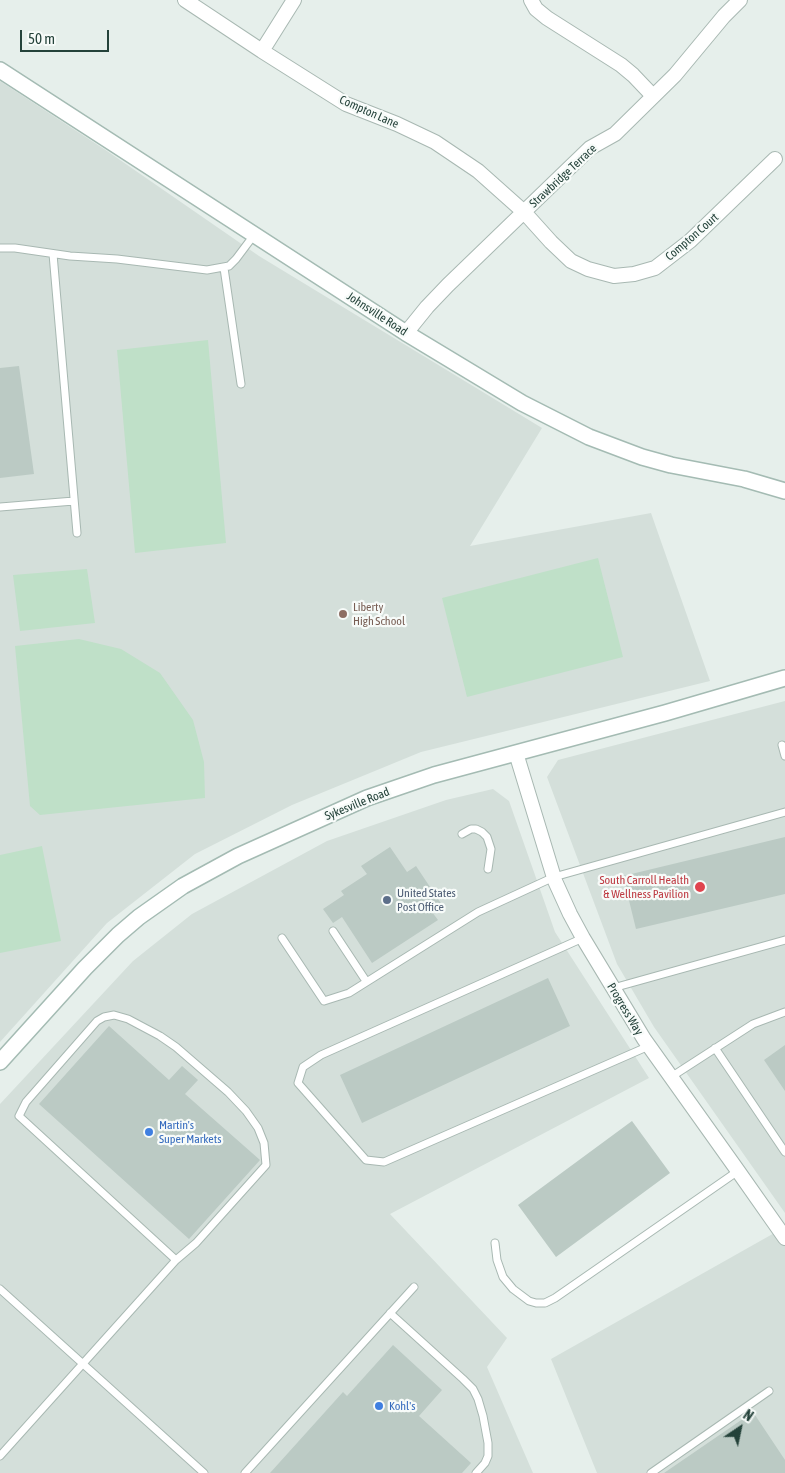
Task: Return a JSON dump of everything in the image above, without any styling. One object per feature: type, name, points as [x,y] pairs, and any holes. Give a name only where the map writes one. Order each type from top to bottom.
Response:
[{"type":"street","name":"Compton Lane","points":[[185,0],[346,104],[397,124],[435,142],[478,171],[524,212]]},
{"type":"street","points":[[262,51],[294,0]]},
{"type":"street","points":[[531,0],[536,9],[547,18],[621,65],[654,96]]},
{"type":"street","name":"Strawbridge Terrace","points":[[406,333],[448,285],[590,148],[615,134],[654,96],[675,75],[724,16],[740,0]]},
{"type":"street","name":"Johnsville Road","points":[[0,70],[406,333],[522,403],[589,437],[634,454],[671,465],[744,479],[785,491]]},
{"type":"street","name":"Compton Court","points":[[524,212],[571,261],[588,269],[614,276],[634,274],[655,268],[690,241],[775,159]]},
{"type":"street","name":"Sykesville Road","points":[[0,1062],[85,968],[118,935],[139,917],[183,886],[238,856],[367,798],[434,775],[785,678]]},
{"type":"street","name":"Progress Way","points":[[516,753],[554,877],[583,938],[649,1046],[785,1238]]},
{"type":"lane","points":[[0,248],[16,248],[70,256],[117,259],[207,270],[229,266],[254,235]]},
{"type":"lane","points":[[54,254],[77,533]]},
{"type":"lane","points":[[224,268],[241,384]]},
{"type":"lane","points":[[0,507],[74,502]]},
{"type":"lane","points":[[782,745],[785,756]]},
{"type":"lane","points":[[282,938],[324,1000],[349,993],[478,912],[554,877],[785,812]]},
{"type":"lane","points":[[462,834],[471,829],[476,829],[487,837],[491,849],[488,869]]},
{"type":"lane","points":[[333,931],[366,981]]},
{"type":"lane","points":[[583,938],[321,1055],[303,1066],[298,1082],[366,1160],[384,1162],[649,1046]]},
{"type":"lane","points":[[613,988],[785,940]]},
{"type":"lane","points":[[671,1077],[753,1024],[785,1012]]},
{"type":"lane","points":[[0,1456],[176,1260],[196,1243],[266,1165],[264,1143],[258,1128],[240,1104],[228,1092],[176,1047],[160,1036],[128,1019],[114,1015],[104,1017],[97,1022],[26,1102],[19,1116],[176,1260]]},
{"type":"lane","points":[[715,1048],[785,1152]]},
{"type":"lane","points":[[495,1242],[497,1260],[503,1277],[529,1301],[545,1303],[555,1298],[738,1171]]},
{"type":"lane","points":[[245,1473],[414,1287]]},
{"type":"lane","points":[[0,1289],[204,1473]]},
{"type":"lane","points":[[390,1313],[473,1389],[483,1416],[488,1443],[488,1456],[485,1463],[476,1473]]},
{"type":"lane","points":[[651,1473],[769,1391]]},
{"type":"shaded area","name":"Liberty High School","points":[[0,81],[107,151],[259,256],[542,428],[470,546],[651,513],[710,681],[421,752],[292,805],[195,854],[107,923],[0,1042]]},
{"type":"shaded area","points":[[785,701],[785,1213],[654,1027],[617,964],[547,777],[558,760]]},
{"type":"shaded area","points":[[493,789],[509,801],[555,932],[649,1078],[390,1214],[507,1338],[487,1367],[533,1473],[0,1473],[0,1104],[133,961],[192,914],[327,841],[446,800]]},
{"type":"shaded area","points":[[785,1227],[785,1473],[597,1473],[551,1359]]},
{"type":"green space","points":[[208,340],[226,543],[135,553],[117,350]]},
{"type":"green space","points":[[598,558],[623,657],[467,697],[442,598]]},
{"type":"green space","points":[[87,569],[95,623],[20,631],[13,575]]},
{"type":"green space","points":[[79,639],[121,649],[160,673],[193,720],[204,762],[205,798],[40,815],[30,806],[15,646]]},
{"type":"green space","points":[[42,846],[61,941],[0,953],[0,855]]},
{"type":"building","points":[[19,366],[34,474],[0,478],[0,368]]},
{"type":"building","points":[[785,837],[785,894],[636,929],[623,876]]},
{"type":"building","name":"United States Post Office","points":[[390,847],[407,872],[416,866],[442,905],[432,912],[438,920],[372,963],[342,917],[333,923],[323,909],[344,895],[341,891],[367,874],[361,866]]},
{"type":"building","points":[[548,978],[570,1026],[362,1123],[340,1075]]},
{"type":"building","name":"Martin's Super Markets","points":[[109,1026],[169,1080],[182,1066],[198,1080],[185,1094],[260,1160],[189,1239],[39,1104]]},
{"type":"building","points":[[785,1045],[785,1091],[764,1060]]},
{"type":"building","points":[[632,1121],[670,1173],[556,1257],[518,1205]]},
{"type":"building","name":"Kohl's","points":[[393,1345],[442,1390],[419,1416],[471,1463],[462,1473],[270,1473],[343,1392],[347,1396]]},
{"type":"building","points":[[753,1412],[785,1460],[785,1473],[664,1473]]},
{"type":"place","name":"Liberty High School","points":[[343,614]]},
{"type":"place","name":"South Carroll Health & Wellness Pavilion","points":[[700,887]]},
{"type":"place","name":"United States Post Office","points":[[387,900]]},
{"type":"place","name":"Martin's Super Markets","points":[[149,1132]]},
{"type":"place","name":"Kohl's","points":[[379,1406]]}]
